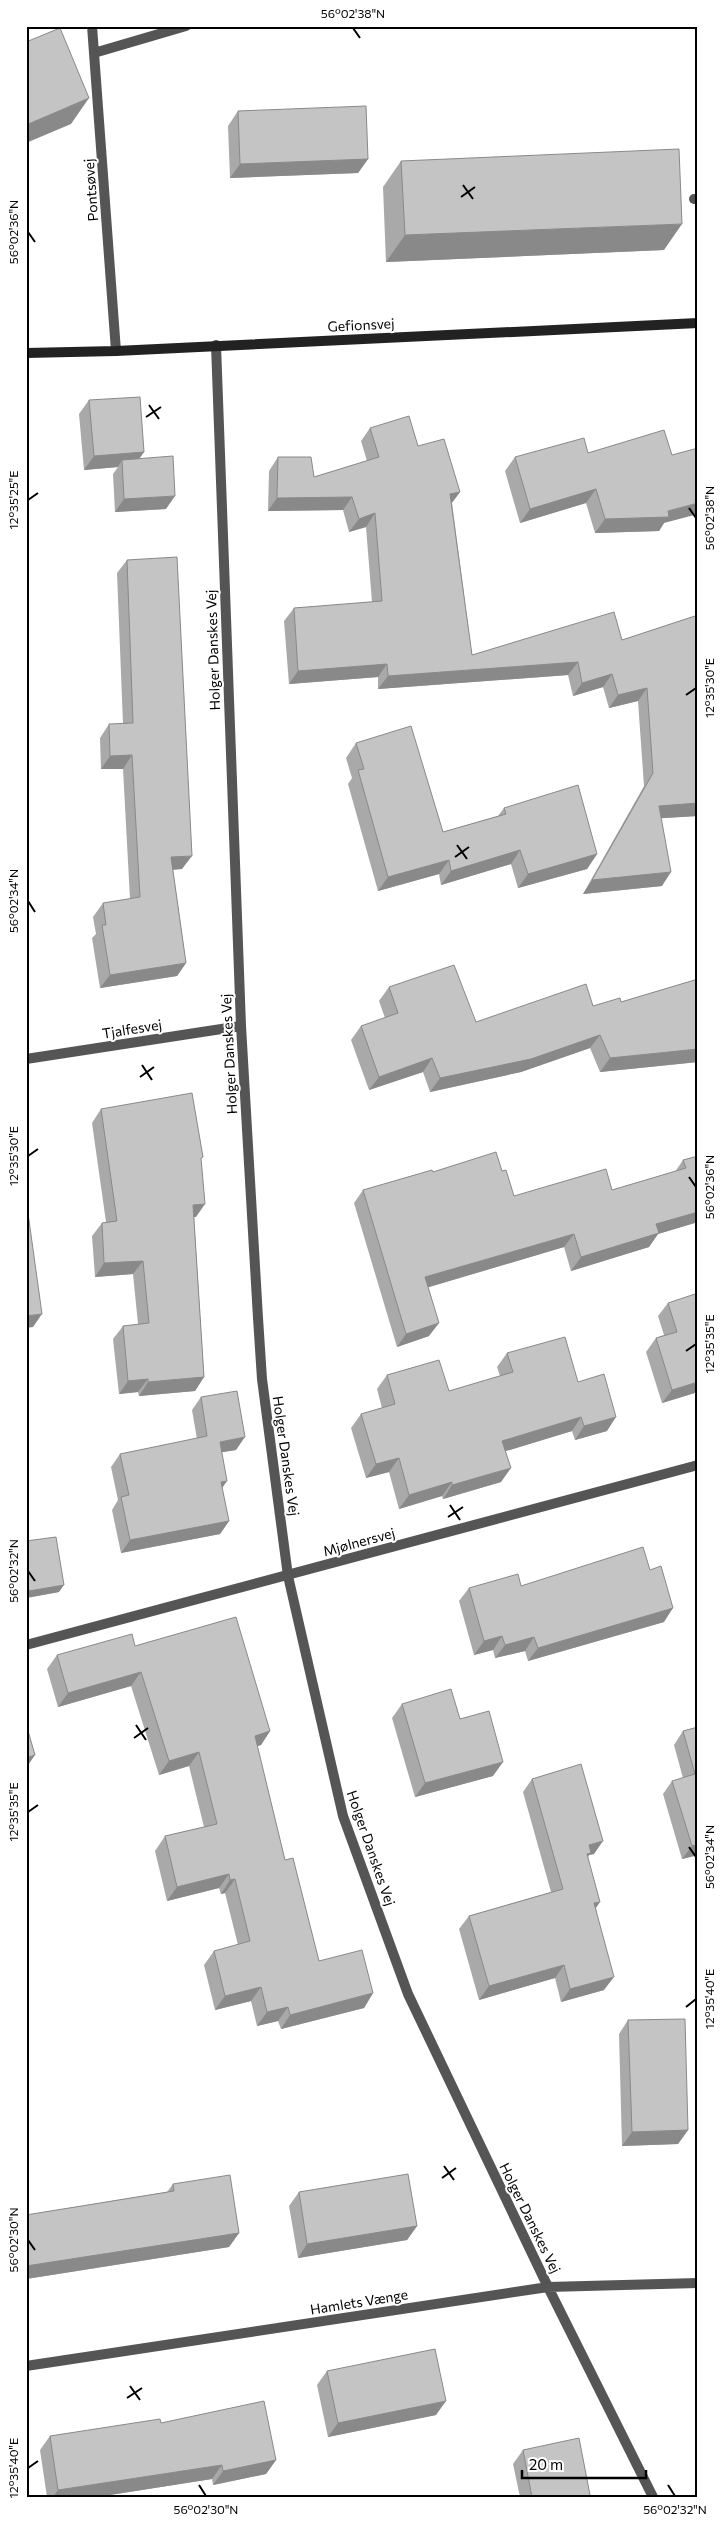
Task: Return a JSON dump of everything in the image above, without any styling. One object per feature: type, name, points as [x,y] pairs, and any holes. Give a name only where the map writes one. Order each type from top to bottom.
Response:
[{"type":"main road","name":"Gefionsvej","points":[[26,353],[116,351],[698,323]]},
{"type":"street","name":"Pontsøvej","points":[[92,26],[116,351]]},
{"type":"street","points":[[94,53],[186,26]]},
{"type":"street","name":"Holger Danskes Vej","points":[[216,345],[241,1026],[262,1379],[288,1576],[343,1816],[401,1975],[548,2287],[653,2497]]},
{"type":"street","name":"Tjalfesvej","points":[[26,1059],[241,1026]]},
{"type":"street","name":"Mjølnersvej","points":[[26,1645],[698,1465]]},
{"type":"street","name":"Hamlets Vænge","points":[[26,2366],[548,2287],[698,2283]]},
{"type":"building","points":[[60,28],[89,98],[26,125],[26,42]]},
{"type":"building","points":[[366,106],[368,159],[240,164],[238,111]]},
{"type":"building","points":[[679,149],[682,224],[405,235],[401,161]]},
{"type":"building","points":[[140,397],[144,452],[94,456],[89,400]]},
{"type":"building","points":[[409,416],[418,446],[444,439],[460,492],[450,494],[472,655],[614,612],[622,640],[698,615],[698,803],[659,806],[671,872],[592,880],[653,773],[647,688],[618,695],[612,674],[582,683],[578,662],[388,676],[387,664],[298,671],[294,608],[382,601],[375,513],[359,519],[352,497],[277,498],[278,457],[311,457],[314,477],[379,457],[370,428]]},
{"type":"building","points":[[664,430],[672,455],[698,448],[698,503],[668,511],[669,517],[605,519],[596,489],[530,509],[515,457],[584,438],[588,453]]},
{"type":"building","points":[[173,456],[175,496],[124,499],[122,460]]},
{"type":"building","points":[[177,557],[192,856],[171,857],[186,963],[110,975],[102,925],[106,925],[103,903],[140,897],[132,755],[110,756],[109,724],[133,723],[127,560]]},
{"type":"building","points":[[411,726],[443,832],[506,814],[504,808],[578,785],[597,854],[528,874],[520,850],[451,871],[449,860],[388,877],[358,770],[364,769],[356,743]]},
{"type":"building","points":[[454,965],[476,1022],[586,984],[593,1006],[620,998],[621,1002],[698,979],[698,1049],[610,1058],[600,1035],[531,1059],[440,1078],[432,1058],[379,1077],[361,1026],[398,1013],[389,987]]},
{"type":"building","points":[[192,1093],[203,1157],[201,1158],[205,1204],[193,1205],[204,1377],[148,1382],[148,1379],[128,1381],[123,1326],[149,1323],[143,1261],[104,1263],[102,1223],[117,1221],[101,1109]]},
{"type":"building","points":[[496,1152],[502,1171],[506,1170],[514,1196],[606,1169],[612,1190],[686,1168],[683,1160],[698,1156],[698,1212],[656,1224],[659,1233],[581,1257],[574,1234],[425,1277],[439,1323],[406,1334],[363,1190],[432,1170],[433,1172]]},
{"type":"building","points":[[26,1206],[42,1314],[26,1316]]},
{"type":"building","points":[[698,1293],[698,1382],[672,1390],[656,1338],[677,1332],[668,1303]]},
{"type":"building","points":[[565,1337],[578,1382],[604,1374],[616,1417],[584,1426],[581,1417],[502,1441],[511,1468],[452,1485],[452,1482],[409,1495],[399,1458],[376,1464],[361,1414],[395,1404],[387,1375],[439,1360],[449,1391],[513,1372],[507,1353]]},
{"type":"building","points":[[237,1391],[245,1437],[220,1442],[227,1481],[221,1482],[229,1521],[130,1540],[121,1497],[129,1495],[120,1454],[207,1436],[201,1397]]},
{"type":"building","points":[[56,1537],[64,1585],[29,1591],[26,1573],[26,1541]]},
{"type":"building","points":[[643,1547],[650,1570],[661,1566],[673,1608],[538,1648],[534,1637],[505,1645],[502,1636],[484,1641],[469,1588],[518,1574],[521,1586]]},
{"type":"building","points":[[236,1617],[270,1731],[255,1736],[285,1860],[293,1858],[319,1961],[362,1950],[373,1993],[290,2015],[288,2007],[267,2012],[261,1987],[225,1996],[214,1951],[250,1941],[235,1879],[230,1880],[229,1874],[177,1887],[165,1836],[217,1824],[199,1752],[169,1761],[141,1672],[68,1693],[57,1655],[132,1634],[135,1646]]},
{"type":"building","points":[[451,1689],[460,1719],[489,1711],[503,1762],[425,1783],[402,1704]]},
{"type":"building","points":[[26,1724],[35,1755],[26,1758]]},
{"type":"building","points":[[698,1727],[698,1844],[692,1846],[672,1781],[695,1774],[683,1731]]},
{"type":"building","points":[[581,1764],[603,1841],[589,1845],[591,1853],[587,1854],[600,1902],[594,1903],[614,1977],[570,1989],[564,1965],[489,1986],[469,1916],[563,1889],[532,1779]]},
{"type":"building","points":[[685,2019],[688,2130],[632,2132],[628,2020]]},
{"type":"building","points":[[408,2174],[417,2226],[307,2244],[299,2192]]},
{"type":"building","points":[[230,2175],[239,2233],[26,2266],[26,2215],[174,2191],[173,2184]]},
{"type":"building","points":[[435,2349],[446,2401],[338,2423],[327,2371]]},
{"type":"building","points":[[264,2401],[276,2460],[223,2471],[222,2465],[58,2490],[50,2436],[160,2419],[161,2423]]},
{"type":"building","points":[[579,2438],[590,2495],[582,2497],[532,2497],[523,2450]]}]
